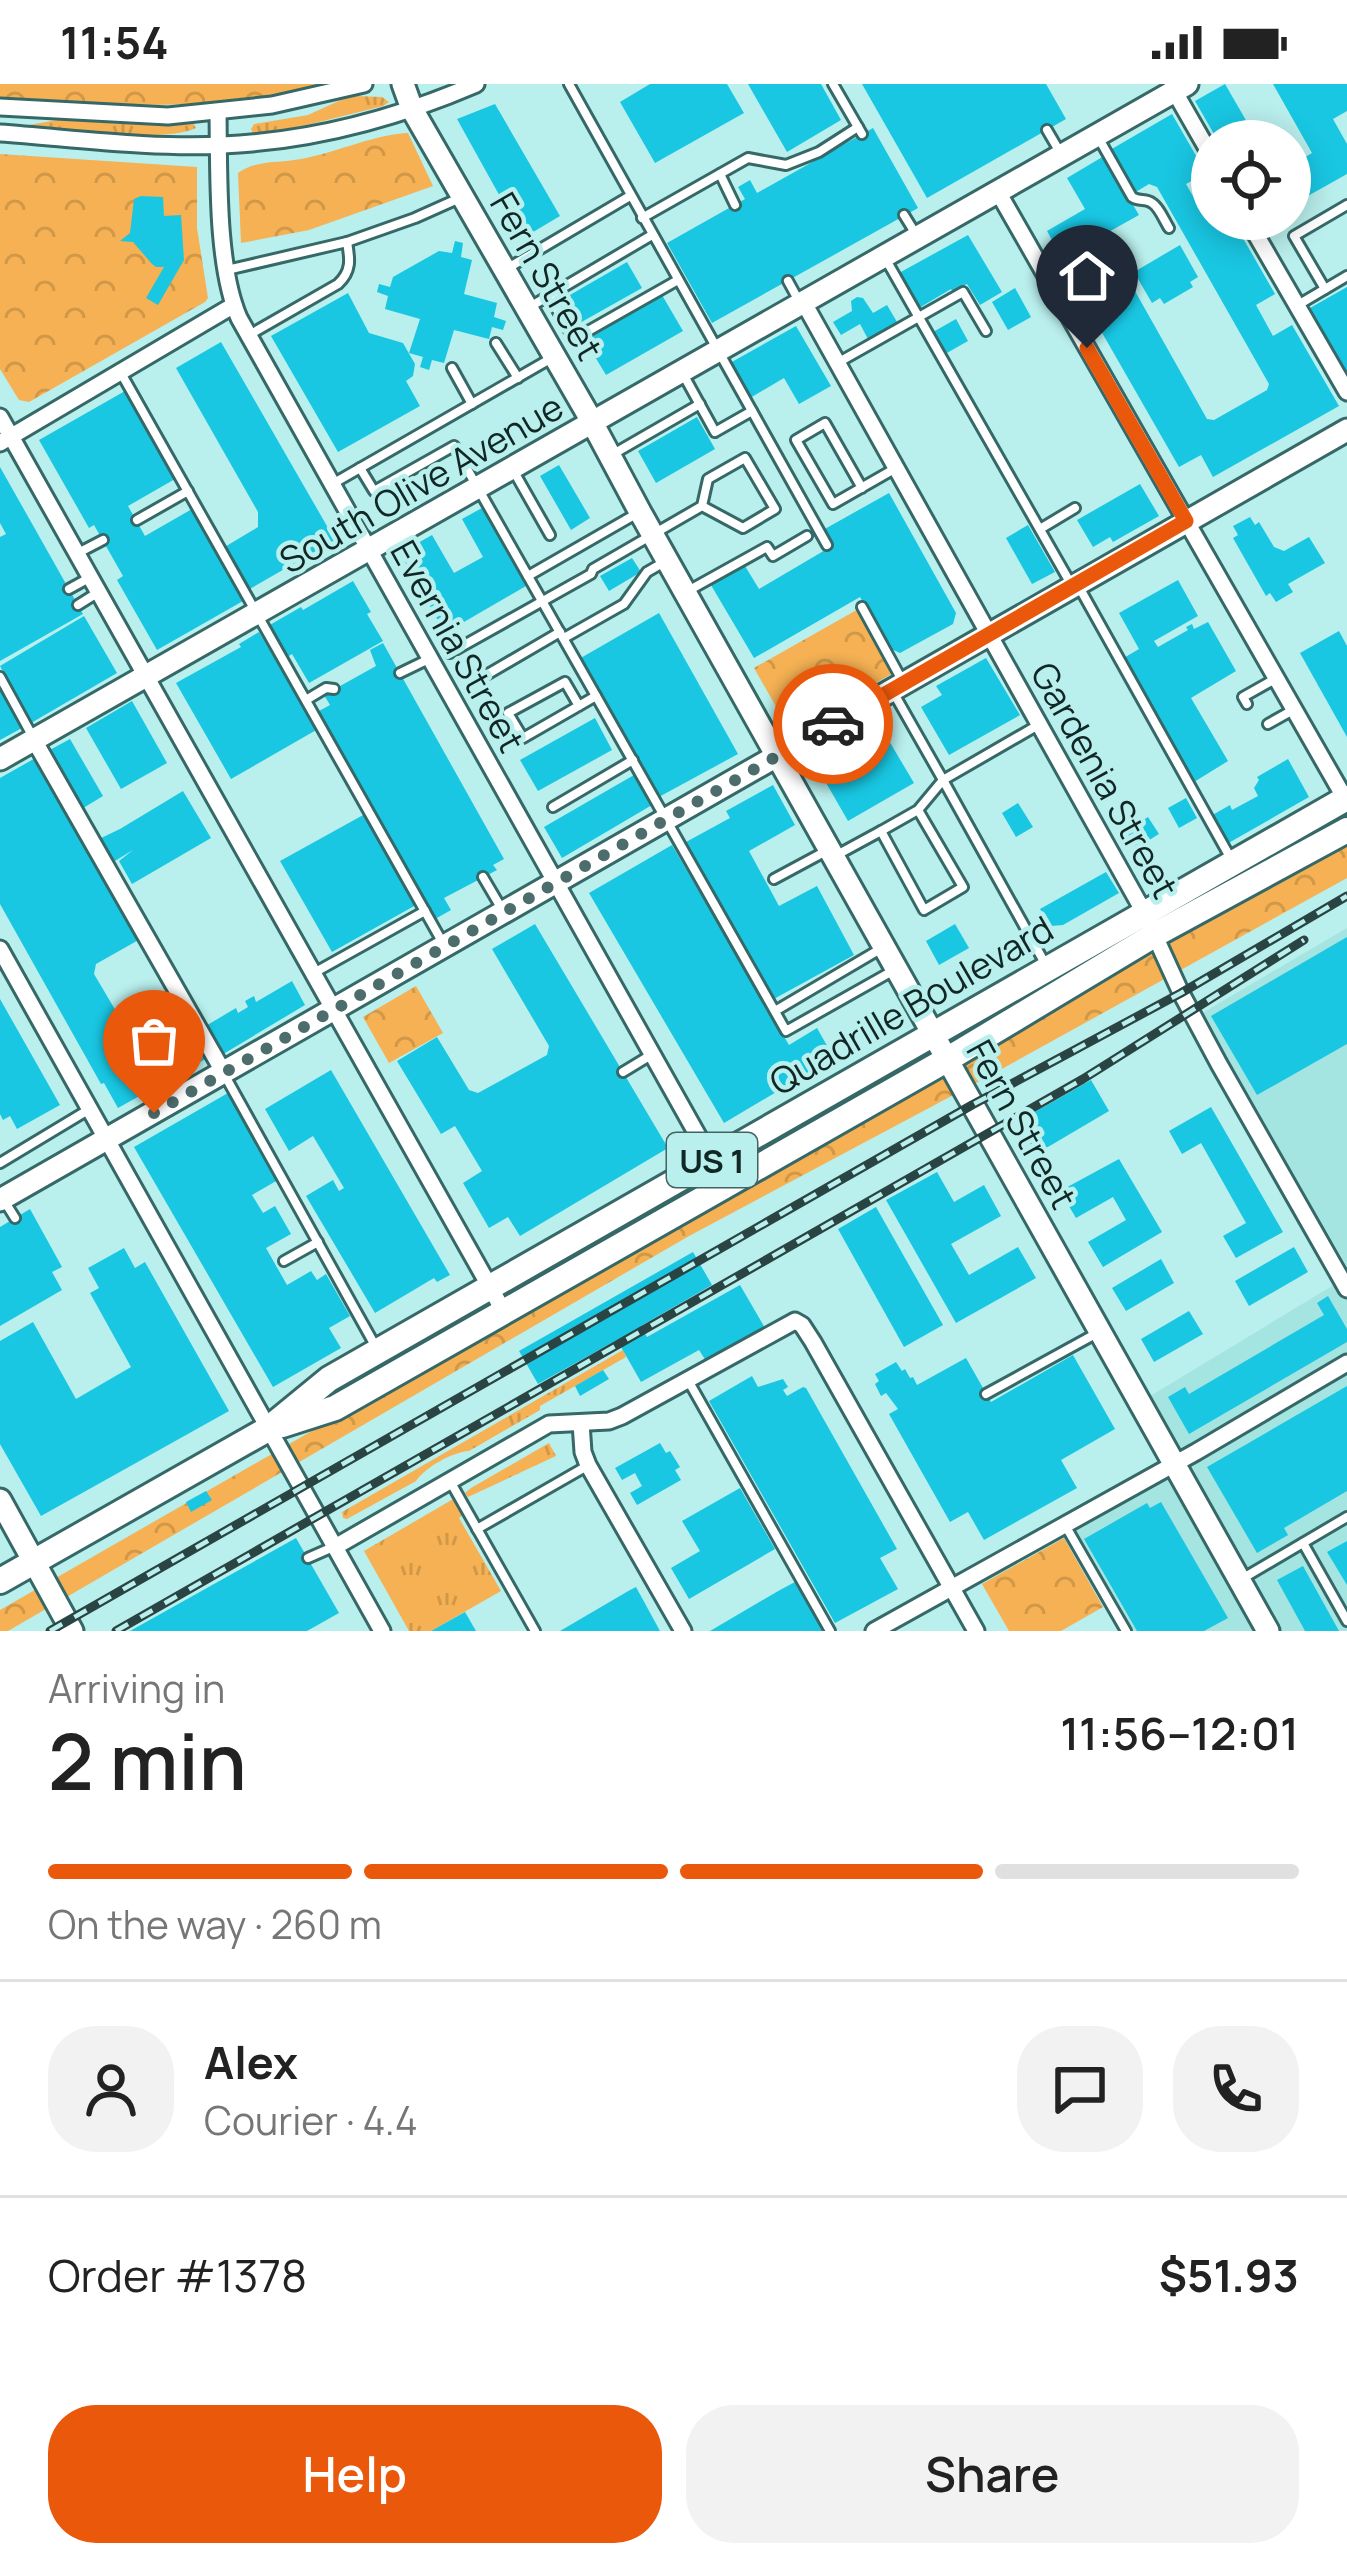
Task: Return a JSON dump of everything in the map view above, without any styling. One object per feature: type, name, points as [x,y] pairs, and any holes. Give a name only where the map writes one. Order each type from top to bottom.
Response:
[{"type":"main road","name":"Quadrille Boulevard","points":[[268,1429],[335,1408],[948,1059],[1233,863],[1346,800]]},
{"type":"main road","name":"Quadrille Boulevard","points":[[0,1581],[268,1429],[323,1383],[1048,969],[1347,830]]},
{"type":"street","points":[[0,107],[168,116],[321,96],[364,84]]},
{"type":"street","name":"Fern Street","points":[[403,84],[412,109],[1267,1631]]},
{"type":"street","points":[[0,133],[218,146],[286,140],[412,109],[476,84]]},
{"type":"street","points":[[1177,86],[1194,120]]},
{"type":"street","name":"South Olive Avenue","points":[[0,759],[1177,86]]},
{"type":"street","name":"Evernia Street","points":[[218,112],[226,270],[248,336],[725,1184]]},
{"type":"street","points":[[998,192],[1346,800]]},
{"type":"street","points":[[1259,240],[1347,392]]},
{"type":"street","name":"Gardenia Street","points":[[802,304],[1040,724],[1150,924],[1181,993],[1237,1083],[1347,1288]]},
{"type":"street","points":[[6,440],[234,305]]},
{"type":"street","points":[[0,417],[6,440],[76,553],[504,1312]]},
{"type":"street","points":[[7,1199],[1347,430]]},
{"type":"street","points":[[34,740],[224,1072]]},
{"type":"street","points":[[0,949],[382,1631]]},
{"type":"street","points":[[335,1546],[549,1424],[622,1416],[795,1321],[814,1342],[976,1631]]},
{"type":"street","points":[[874,1631],[1347,1363]]},
{"type":"street","points":[[581,1424],[588,1466],[683,1631]]},
{"type":"street","points":[[0,1501],[72,1631]]},
{"type":"lane","points":[[568,84],[827,545]]},
{"type":"lane","points":[[642,218],[748,158],[786,165],[860,131],[833,84]]},
{"type":"lane","points":[[1046,130],[1062,155]]},
{"type":"lane","points":[[1097,135],[1132,197],[1155,205],[1168,228]]},
{"type":"lane","points":[[719,174],[735,205]]},
{"type":"lane","points":[[505,270],[631,196]]},
{"type":"lane","points":[[226,270],[347,242],[464,197]]},
{"type":"lane","points":[[1325,289],[1294,236],[1347,205]]},
{"type":"lane","points":[[904,215],[918,238]]},
{"type":"lane","points":[[527,309],[652,235]]},
{"type":"lane","points":[[248,336],[338,284],[347,275],[347,242]]},
{"type":"lane","points":[[884,257],[1233,863]]},
{"type":"lane","points":[[1297,306],[1347,276]]},
{"type":"lane","points":[[549,296],[574,339],[678,280]]},
{"type":"lane","points":[[788,281],[802,304]]},
{"type":"lane","points":[[838,362],[963,292],[986,331]]},
{"type":"lane","points":[[496,343],[518,378]]},
{"type":"lane","points":[[332,484],[554,357]]},
{"type":"lane","points":[[452,368],[472,404]]},
{"type":"lane","points":[[121,372],[445,946]]},
{"type":"lane","points":[[682,372],[715,432],[752,411]]},
{"type":"lane","points":[[608,456],[700,404]]},
{"type":"lane","points":[[862,488],[825,423],[796,440],[832,504],[862,488],[897,468]]},
{"type":"lane","points":[[360,468],[374,491],[454,446],[786,1031],[897,969]]},
{"type":"lane","points":[[450,653],[702,506],[708,479],[746,458],[776,509],[743,529],[702,506]]},
{"type":"lane","points":[[512,469],[550,535]]},
{"type":"lane","points":[[136,520],[188,491]]},
{"type":"lane","points":[[1040,529],[1075,508]]},
{"type":"lane","points":[[528,576],[640,512]]},
{"type":"lane","points":[[685,593],[767,547],[772,556],[807,536]]},
{"type":"lane","points":[[76,553],[103,540]]},
{"type":"lane","points":[[488,674],[624,604],[647,572],[667,561]]},
{"type":"lane","points":[[69,589],[94,585]]},
{"type":"lane","points":[[78,605],[94,585]]},
{"type":"lane","points":[[862,607],[943,779],[1048,969]]},
{"type":"lane","points":[[400,673],[431,658]]},
{"type":"lane","points":[[0,677],[34,740]]},
{"type":"lane","points":[[1247,704],[1243,697],[1276,678]]},
{"type":"lane","points":[[579,706],[565,682],[508,713],[524,738],[579,706],[596,696]]},
{"type":"lane","points":[[306,700],[326,688],[334,689]]},
{"type":"lane","points":[[1268,724],[1294,709]]},
{"type":"lane","points":[[774,879],[918,810],[943,779],[1040,724]]},
{"type":"lane","points":[[553,807],[633,760]]},
{"type":"lane","points":[[881,831],[924,910],[963,887],[918,810]]},
{"type":"lane","points":[[483,877],[504,912]]},
{"type":"lane","points":[[312,974],[424,911]]},
{"type":"lane","points":[[775,1011],[885,946]]},
{"type":"lane","points":[[623,1072],[652,1054]]},
{"type":"lane","points":[[224,1072],[379,1351]]},
{"type":"lane","points":[[0,1162],[89,1110]]},
{"type":"lane","points":[[284,1261],[318,1242]]},
{"type":"lane","points":[[986,1394],[1100,1331]]},
{"type":"lane","points":[[687,1380],[830,1631]]},
{"type":"lane","points":[[478,1529],[588,1466]]},
{"type":"lane","points":[[450,1481],[535,1631]]},
{"type":"lane","points":[[1239,1580],[1347,1517]]},
{"type":"lane","points":[[1064,1523],[1126,1631]]},
{"type":"lane","points":[[1303,1543],[1347,1622]]},
{"type":"lane","points":[[308,1558],[335,1546]]},
{"type":"shaded area","points":[[1347,928],[1347,1266],[1199,1015]]},
{"type":"shaded area","points":[[1347,1277],[1347,1631],[1129,1631],[1071,1528],[1185,1463],[1147,1398]]},
{"type":"green space","points":[[0,84],[330,84],[248,99],[166,104],[0,98]]},
{"type":"green space","points":[[356,96],[382,97],[389,102],[279,132],[253,133],[251,129],[254,124],[308,115]]},
{"type":"green space","points":[[63,119],[120,124],[192,122],[196,128],[140,135],[29,125]]},
{"type":"green space","points":[[408,133],[433,186],[309,230],[241,243],[238,173],[244,169]]},
{"type":"green space","points":[[0,154],[197,167],[197,228],[208,298],[29,402],[19,400],[0,369]]},
{"type":"green space","points":[[862,607],[897,671],[790,731],[754,668]]},
{"type":"green space","points":[[1347,837],[1347,878],[689,1236],[8,1631],[0,1631],[0,1610]]},
{"type":"green space","points":[[416,986],[443,1033],[389,1063],[363,1017]]},
{"type":"green space","points":[[623,1350],[626,1357],[540,1410],[343,1518],[342,1512]]},
{"type":"green space","points":[[549,1443],[556,1456],[468,1497],[465,1493],[471,1488]]},
{"type":"green space","points":[[455,1498],[464,1514],[459,1518],[501,1591],[431,1631],[409,1631],[364,1551]]},
{"type":"green space","points":[[1064,1538],[1103,1607],[1061,1631],[1009,1631],[982,1584]]},
{"type":"building","points":[[650,84],[727,84],[744,113],[655,163],[620,102]]},
{"type":"building","points":[[748,84],[821,84],[841,120],[787,152]]},
{"type":"building","points":[[862,84],[1046,84],[1066,119],[927,198]]},
{"type":"building","points":[[1225,84],[1246,120],[1206,120],[1195,101]]},
{"type":"building","points":[[1273,84],[1347,84],[1347,111],[1333,119],[1347,144],[1347,174],[1311,194],[1311,120],[1293,120]]},
{"type":"building","points":[[495,104],[560,216],[523,238],[457,119]]},
{"type":"building","points":[[1172,114],[1191,147],[1191,181],[1186,184],[1191,193],[1191,240],[1244,240],[1275,294],[1256,305],[1273,336],[1292,325],[1339,406],[1213,477],[1201,455],[1179,467],[1085,303],[1093,298],[1086,286],[1122,268],[1207,419],[1214,420],[1267,390],[1269,384],[1157,187],[1149,184],[1134,193],[1110,150]]},
{"type":"building","points":[[873,128],[918,208],[712,323],[667,243],[745,199],[738,187],[750,180],[757,193]]},
{"type":"building","points":[[1104,156],[1139,215],[1062,258],[1047,231],[1085,209],[1067,178]]},
{"type":"building","points":[[163,197],[164,216],[181,215],[184,260],[158,305],[146,298],[164,267],[152,264],[133,242],[120,241],[130,233],[134,199]]},
{"type":"building","points":[[968,235],[1002,292],[980,305],[967,284],[919,308],[899,273]]},
{"type":"building","points":[[455,241],[463,243],[461,257],[472,260],[464,294],[497,303],[494,317],[506,321],[503,330],[492,327],[489,339],[454,330],[444,363],[432,360],[429,370],[420,367],[423,357],[409,353],[420,319],[385,309],[388,296],[377,292],[379,284],[390,287],[393,277],[439,251],[452,253]]},
{"type":"building","points":[[1180,245],[1198,277],[1190,282],[1193,287],[1164,304],[1160,298],[1152,303],[1134,272]]},
{"type":"building","points":[[627,262],[642,288],[578,324],[563,299]]},
{"type":"building","points":[[1347,287],[1347,373],[1310,308]]},
{"type":"building","points":[[1015,288],[1031,317],[1008,330],[992,302]]},
{"type":"building","points":[[348,293],[369,333],[403,343],[415,364],[413,376],[406,381],[420,406],[338,452],[271,336]]},
{"type":"building","points":[[662,295],[683,331],[606,375],[585,340]]},
{"type":"building","points":[[857,297],[873,313],[887,305],[897,322],[868,339],[860,324],[841,335],[833,322],[852,311],[851,301]]},
{"type":"building","points":[[956,319],[968,341],[945,354],[933,332]]},
{"type":"building","points":[[796,326],[831,386],[799,404],[784,378],[750,398],[730,363]]},
{"type":"building","points":[[221,342],[335,540],[248,590],[223,548],[258,527],[258,512],[176,368]]},
{"type":"building","points":[[125,391],[175,479],[128,506],[145,536],[192,509],[243,601],[157,650],[117,580],[123,576],[94,525],[89,528],[39,440]]},
{"type":"building","points":[[697,417],[715,449],[656,483],[638,451]]},
{"type":"building","points":[[559,465],[590,518],[571,530],[540,476]]},
{"type":"building","points":[[0,467],[83,614],[0,661],[0,537],[6,534],[0,523]]},
{"type":"building","points":[[1140,484],[1159,516],[1113,542],[1110,537],[1093,547],[1077,520]]},
{"type":"building","points":[[889,493],[956,613],[953,624],[900,653],[889,648],[860,597],[754,658],[708,580],[742,561],[759,589],[832,546],[823,530]]},
{"type":"building","points":[[482,508],[526,586],[445,633],[400,553],[432,535],[454,573],[483,557],[462,519]]},
{"type":"building","points":[[1250,517],[1255,525],[1259,522],[1274,547],[1284,551],[1309,537],[1325,563],[1288,584],[1293,592],[1276,602],[1270,593],[1266,596],[1233,538],[1238,535],[1233,526]]},
{"type":"building","points":[[1028,525],[1055,572],[1032,584],[1006,538]]},
{"type":"building","points":[[632,558],[641,572],[609,591],[600,576]]},
{"type":"building","points":[[1178,580],[1198,616],[1154,641],[1158,647],[1192,624],[1194,629],[1208,622],[1236,671],[1191,698],[1228,761],[1194,782],[1122,659],[1139,649],[1119,613]]},
{"type":"building","points":[[353,581],[383,641],[309,683],[268,626]]},
{"type":"building","points":[[659,613],[738,754],[657,798],[579,659]]},
{"type":"building","points":[[84,616],[117,673],[31,723],[0,666]]},
{"type":"building","points":[[1339,631],[1347,646],[1347,737],[1300,653]]},
{"type":"building","points":[[259,632],[318,729],[231,779],[176,683]]},
{"type":"building","points":[[383,643],[504,859],[493,865],[497,870],[444,898],[451,910],[435,919],[319,711],[330,705],[324,695],[376,666],[370,650]]},
{"type":"building","points":[[986,658],[1020,715],[949,755],[921,707],[942,695],[936,686]]},
{"type":"building","points":[[0,689],[22,728],[0,740]]},
{"type":"building","points":[[132,701],[167,763],[121,789],[86,728]]},
{"type":"building","points":[[595,718],[612,750],[538,791],[520,760]]},
{"type":"building","points":[[882,729],[914,783],[848,821],[817,767]]},
{"type":"building","points":[[70,739],[103,796],[80,810],[46,752]]},
{"type":"building","points":[[39,756],[142,938],[96,964],[94,974],[123,1023],[130,1026],[176,1000],[209,1057],[118,1108],[0,904],[0,778]]},
{"type":"building","points":[[1288,759],[1309,797],[1225,845],[1209,817],[1258,796],[1257,777]]},
{"type":"building","points":[[634,775],[652,805],[562,858],[544,827]]},
{"type":"building","points":[[773,785],[795,825],[749,851],[779,906],[817,886],[854,955],[772,1000],[686,842],[730,818],[726,811]]},
{"type":"building","points":[[183,791],[211,838],[132,884],[119,861],[133,850],[110,864],[97,840]]},
{"type":"building","points":[[1186,798],[1197,818],[1179,828],[1168,808]]},
{"type":"building","points":[[1018,803],[1033,827],[1016,837],[1002,813]]},
{"type":"building","points":[[365,814],[416,905],[332,952],[280,861]]},
{"type":"building","points":[[1148,817],[1159,834],[1136,848],[1126,831]]},
{"type":"building","points":[[672,845],[789,1045],[817,1028],[834,1058],[724,1123],[589,893]]},
{"type":"building","points":[[1106,872],[1119,893],[1063,925],[1051,926],[1040,909]]},
{"type":"building","points":[[535,924],[668,1148],[520,1236],[508,1217],[489,1228],[463,1183],[482,1171],[455,1126],[441,1134],[397,1061],[437,1037],[469,1090],[478,1093],[547,1055],[549,1046],[492,949]]},
{"type":"building","points":[[955,924],[969,948],[939,965],[926,941]]},
{"type":"building","points":[[1347,937],[1347,1044],[1257,1095],[1211,1016]]},
{"type":"building","points":[[292,981],[305,1005],[220,1056],[204,1027],[236,1008],[238,1013],[248,1007],[245,1001],[254,996],[256,1002]]},
{"type":"building","points":[[0,999],[60,1105],[17,1129],[10,1116],[3,1120],[0,1114]]},
{"type":"building","points":[[331,1070],[450,1275],[437,1282],[434,1278],[375,1313],[306,1196],[333,1180],[339,1191],[344,1188],[313,1136],[289,1151],[265,1109]]},
{"type":"building","points":[[1091,1080],[1109,1111],[1036,1154],[1017,1122]]},
{"type":"building","points":[[228,1093],[278,1180],[252,1195],[263,1213],[275,1206],[291,1234],[266,1248],[287,1285],[311,1271],[317,1280],[326,1274],[350,1316],[329,1328],[341,1348],[273,1387],[134,1147]]},
{"type":"building","points":[[1211,1107],[1283,1232],[1236,1258],[1223,1236],[1246,1223],[1201,1143],[1182,1154],[1169,1131]]},
{"type":"building","points":[[1119,1159],[1162,1232],[1103,1267],[1088,1242],[1126,1220],[1113,1197],[1076,1218],[1060,1191]]},
{"type":"building","points":[[937,1172],[954,1202],[984,1185],[1001,1216],[951,1244],[969,1275],[1018,1247],[1036,1278],[956,1323],[886,1200]]},
{"type":"building","points":[[876,1207],[943,1325],[904,1347],[838,1229]]},
{"type":"building","points":[[30,1209],[62,1267],[52,1272],[62,1290],[0,1326],[0,1227]]},
{"type":"building","points":[[1294,1247],[1308,1272],[1249,1306],[1235,1281]]},
{"type":"building","points":[[124,1248],[135,1268],[145,1262],[229,1411],[41,1516],[0,1444],[0,1341],[33,1322],[76,1399],[131,1367],[90,1293],[99,1288],[88,1268]]},
{"type":"building","points":[[693,1252],[712,1285],[641,1326],[647,1337],[740,1285],[765,1328],[706,1361],[699,1350],[641,1382],[617,1340],[538,1384],[519,1351]]},
{"type":"building","points":[[1161,1259],[1174,1283],[1126,1311],[1112,1288]]},
{"type":"building","points":[[1328,1296],[1347,1329],[1347,1342],[1189,1434],[1168,1397],[1185,1387],[1189,1394],[1324,1315],[1317,1303]]},
{"type":"building","points":[[1189,1311],[1203,1334],[1154,1362],[1141,1339]]},
{"type":"building","points":[[1073,1355],[1115,1429],[1061,1460],[1077,1488],[984,1540],[968,1512],[950,1522],[889,1414],[898,1409],[886,1393],[881,1396],[875,1374],[896,1362],[917,1385],[966,1358],[991,1402]]},
{"type":"building","points":[[603,1370],[609,1379],[580,1396],[575,1386]]},
{"type":"building","points":[[752,1376],[758,1387],[783,1379],[787,1396],[806,1388],[897,1549],[880,1558],[898,1589],[835,1623],[709,1401]]},
{"type":"building","points":[[1347,1386],[1347,1491],[1284,1528],[1288,1535],[1257,1553],[1207,1467]]},
{"type":"building","points":[[660,1443],[680,1467],[675,1470],[681,1480],[637,1505],[630,1493],[642,1486],[635,1473],[622,1480],[615,1468]]},
{"type":"building","points":[[740,1488],[775,1549],[689,1599],[671,1568],[700,1551],[682,1521]]},
{"type":"building","points":[[206,1491],[212,1500],[191,1512],[186,1502]]},
{"type":"building","points":[[1161,1502],[1228,1618],[1204,1631],[1137,1631],[1084,1539],[1147,1503],[1150,1508]]},
{"type":"building","points":[[296,1538],[339,1613],[307,1631],[130,1631]]},
{"type":"building","points":[[1347,1541],[1347,1585],[1327,1552]]},
{"type":"building","points":[[1303,1566],[1339,1631],[1305,1631],[1277,1580]]},
{"type":"building","points":[[795,1582],[823,1631],[710,1631],[780,1590]]},
{"type":"building","points":[[636,1587],[660,1631],[560,1631],[630,1590]]},
{"type":"building","points":[[465,1612],[476,1631],[431,1631]]},
{"type":"railway","points":[[50,1631],[1347,896]]},
{"type":"railway","points":[[116,1631],[1083,1079],[1304,940]]},
{"type":"way so far","points":[[154,1113],[833,724]]},
{"type":"route","points":[[833,724],[1186,521],[1087,348]]}]
